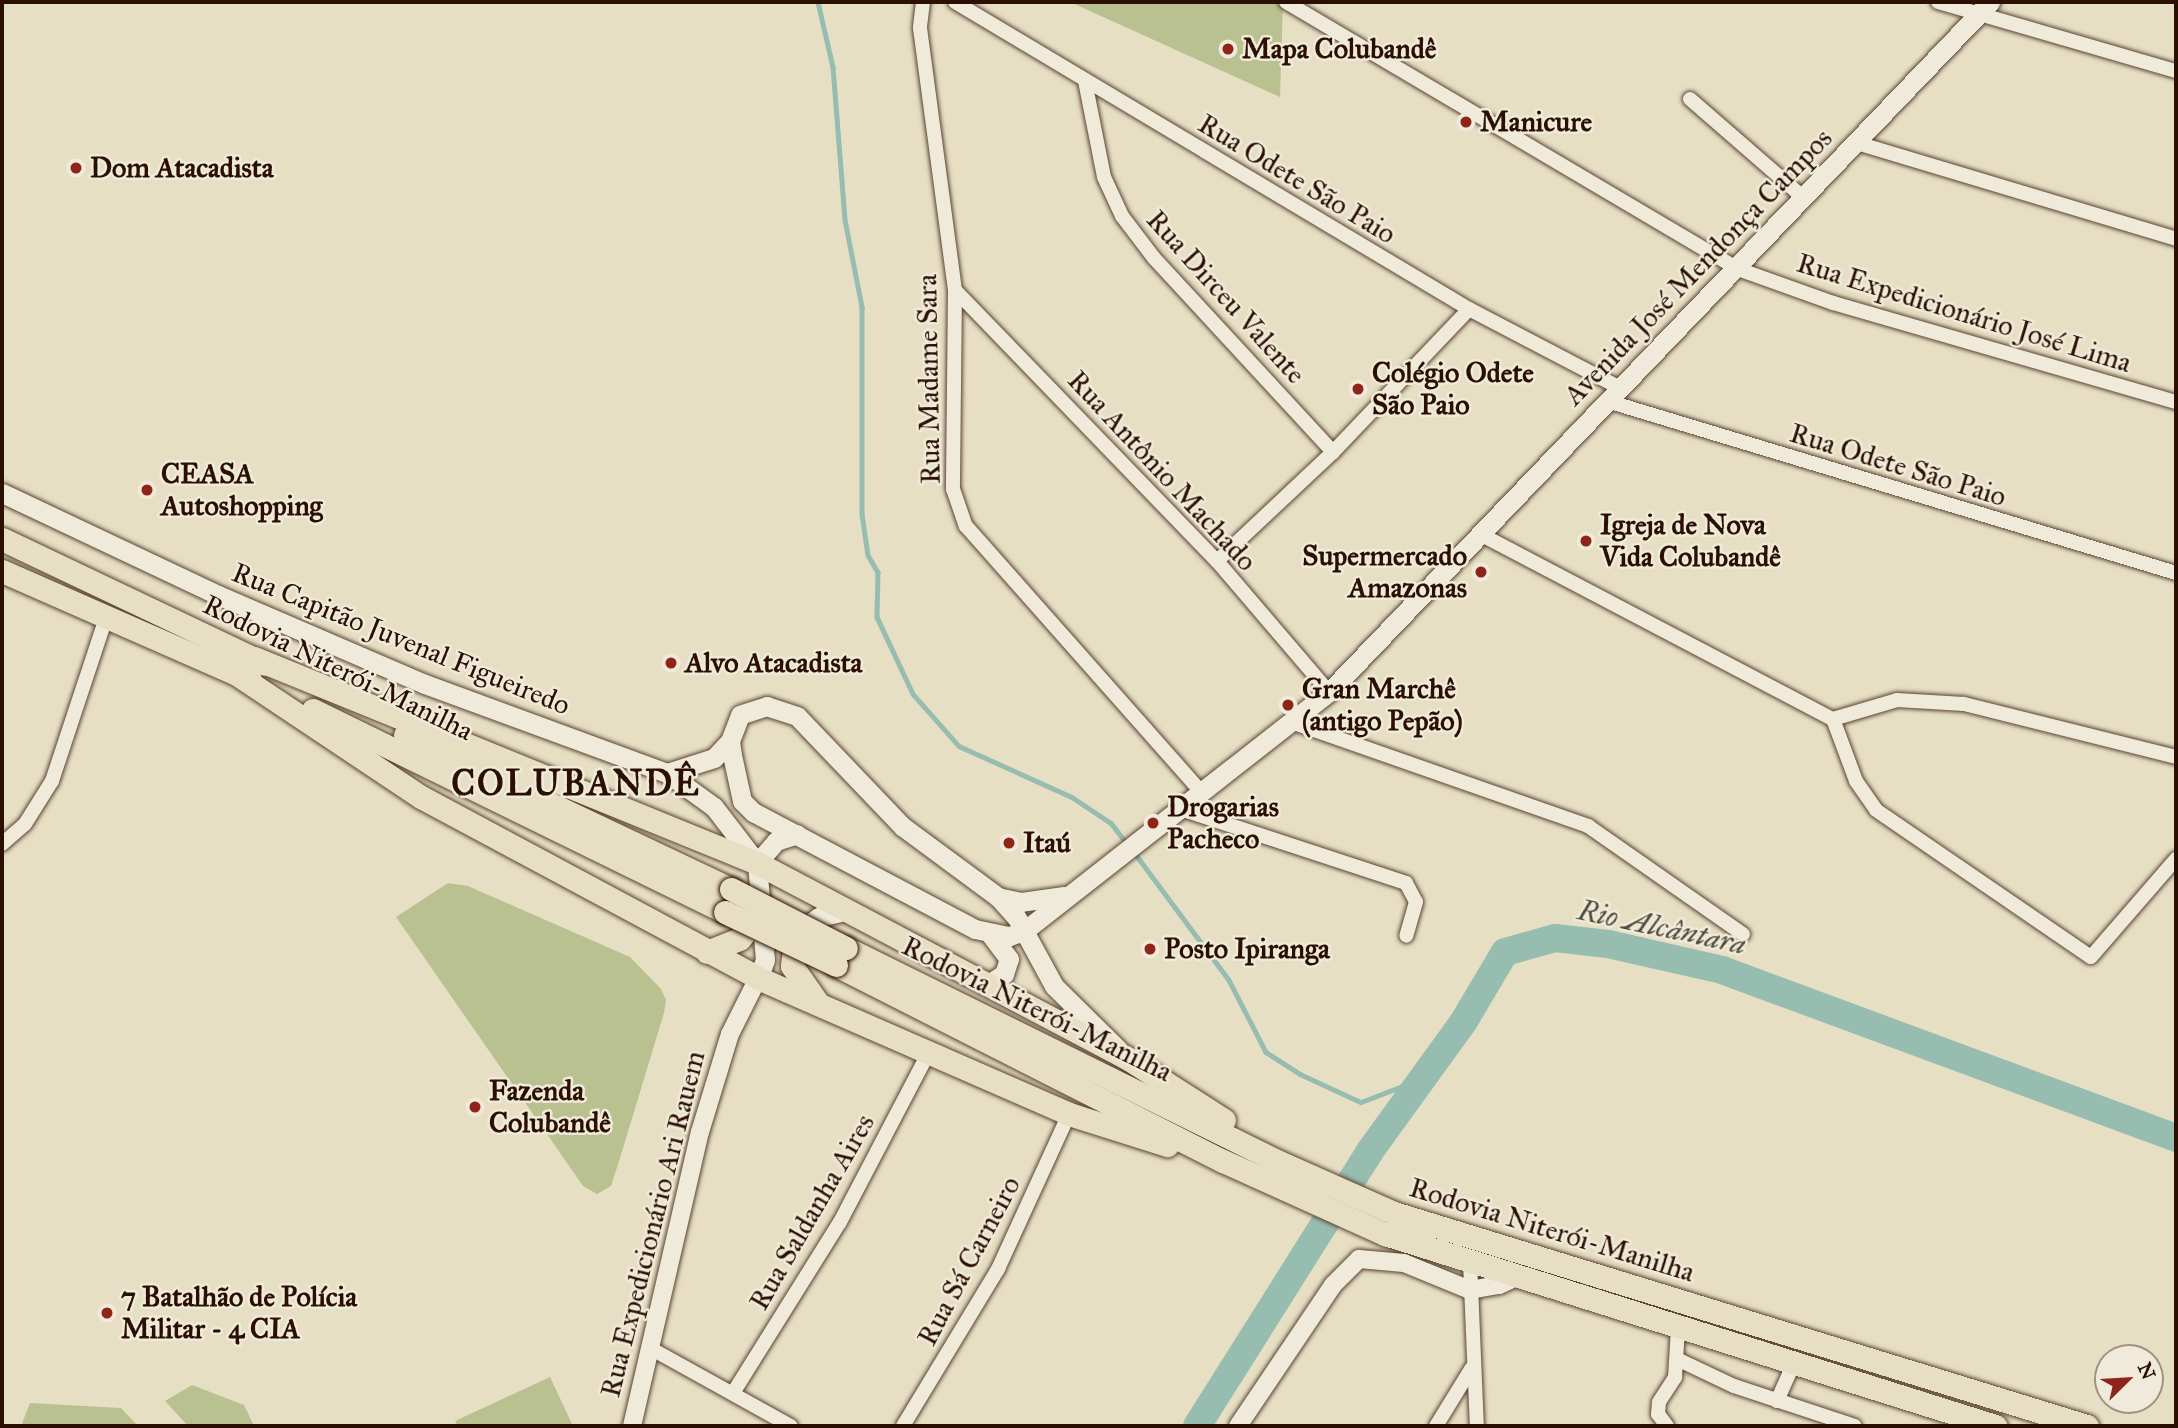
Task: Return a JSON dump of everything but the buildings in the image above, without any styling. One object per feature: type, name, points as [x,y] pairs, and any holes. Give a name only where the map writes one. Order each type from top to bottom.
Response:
[{"type":"highway","name":"Rodovia Niterói-Manilha","points":[[2,539],[725,912],[841,957],[1470,1262],[1995,1426]]},
{"type":"highway","name":"Rodovia Niterói-Manilha","points":[[2,570],[107,615],[246,666],[731,890],[841,957],[1223,1161],[1288,1174]]},
{"type":"highway","points":[[246,666],[757,863],[931,951],[1127,1058],[1244,1134],[1288,1174]]},
{"type":"highway","points":[[246,666],[421,797],[707,952],[761,969],[818,1005],[1069,1114],[1223,1161]]},
{"type":"highway","points":[[707,952],[739,939],[763,912]]},
{"type":"highway","points":[[796,933],[792,966],[818,1005]]},
{"type":"highway","name":"Rodovia Niterói-Manilha","points":[[1389,1224],[2087,1426]]},
{"type":"main road","name":"Avenida José Mendonça Campos","points":[[1024,931],[1114,857],[1294,723],[1328,692],[1738,269],[1985,7]]},
{"type":"main road","name":"Rua Capitão Juvenal Figueiredo","points":[[2,493],[218,595],[425,684],[667,773],[714,807],[757,863]]},
{"type":"main road","points":[[667,773],[714,758],[730,741],[740,715],[748,710],[767,706],[797,716],[903,827],[998,897],[1024,931],[1054,986],[1127,1058]]},
{"type":"main road","points":[[730,741],[742,800],[753,812],[990,934],[1009,936],[1024,931]]},
{"type":"main road","points":[[757,863],[776,841],[797,834]]},
{"type":"main road","name":"Rua Expedicionário Ari Rauem","points":[[757,863],[763,912],[761,969]]},
{"type":"main road","points":[[998,897],[1021,902],[1064,897]]},
{"type":"main road","points":[[990,934],[1004,919],[998,897]]},
{"type":"main road","name":"Rua Expedicionário Ari Rauem","points":[[761,969],[796,933],[828,913],[849,910]]},
{"type":"main road","points":[[990,934],[1009,960],[1004,974],[990,983]]},
{"type":"street","name":"Rua Madame Sara","points":[[923,2],[920,28],[955,290],[953,489],[966,526],[1202,793]]},
{"type":"street","name":"Rua Odete São Paio","points":[[955,2],[1614,395],[2176,573]]},
{"type":"street","name":"Rua Expedicionário José Lima","points":[[1286,2],[1738,269],[1833,303],[2176,402]]},
{"type":"street","points":[[1938,2],[1985,7],[2176,71]]},
{"type":"street","name":"Rua Dirceu Valente","points":[[1085,81],[1104,177],[1122,216],[1154,258],[1333,452]]},
{"type":"street","points":[[1690,99],[1805,199]]},
{"type":"street","points":[[1857,143],[2176,239]]},
{"type":"street","name":"Rua Antônio Machado","points":[[955,290],[1217,561],[1328,692]]},
{"type":"street","points":[[1217,561],[1333,452],[1469,309]]},
{"type":"street","points":[[1480,534],[1833,719],[1856,781],[1876,810],[2086,955],[2091,957],[2101,951],[2176,859]]},
{"type":"street","points":[[2,844],[25,824],[52,781],[107,615]]},
{"type":"street","points":[[1833,719],[1897,700],[1964,704],[2176,757]]},
{"type":"street","points":[[1294,723],[1588,826],[1743,934]]},
{"type":"street","points":[[1181,809],[1406,883],[1416,902],[1406,936]]},
{"type":"street","name":"Rua Expedicionário Ari Rauem","points":[[632,1426],[700,1132],[730,1034],[761,969]]},
{"type":"street","name":"Rua Saldanha Aires","points":[[733,1393],[841,1222],[929,1052]]},
{"type":"street","name":"Rua Sá Carneiro","points":[[903,1426],[998,1269],[1069,1114]]},
{"type":"street","points":[[1238,1426],[1340,1274],[1359,1259],[1404,1263],[1470,1290],[1499,1286],[1516,1277]]},
{"type":"street","points":[[1470,1262],[1471,1369],[1477,1426]]},
{"type":"street","points":[[1667,1426],[1658,1414],[1658,1402],[1679,1360],[1678,1328]]},
{"type":"street","points":[[650,1348],[791,1426]]},
{"type":"street","points":[[1679,1360],[1777,1401],[1855,1426]]},
{"type":"street","points":[[1777,1401],[1793,1365]]},
{"type":"street","points":[[1436,1426],[1471,1369]]},
{"type":"green space","name":"Mapa Colubandê","points":[[1070,2],[1283,2],[1280,97]]},
{"type":"green space","points":[[448,883],[468,886],[630,957],[661,989],[666,1000],[664,1013],[620,1158],[611,1186],[597,1194],[583,1186],[396,917]]},
{"type":"green space","points":[[550,1377],[573,1426],[458,1426],[455,1421]]},
{"type":"green space","points":[[192,1385],[244,1405],[254,1426],[188,1426],[165,1401]]},
{"type":"green space","points":[[30,1403],[121,1408],[138,1426],[21,1426]]},
{"type":"waterway","points":[[818,2],[833,67],[845,220],[862,307],[862,514],[868,555],[878,572],[877,617],[913,694],[959,746],[1072,797],[1111,823],[1126,842]]},
{"type":"waterway","points":[[1134,852],[1229,980],[1266,1052],[1300,1074],[1361,1102],[1421,1079]]},
{"type":"waterway","name":"Rio Alcântara","points":[[1197,1426],[1370,1151],[1464,1021],[1505,952],[1555,938],[1608,944],[1722,970],[2176,1138]]},
{"type":"place","name":"Mapa Colubandê","points":[[1228,49]]},
{"type":"place","name":"Manicure","points":[[1466,122]]},
{"type":"place","name":"Dom Atacadista","points":[[76,168]]},
{"type":"place","name":"Colégio Odete São Paio","points":[[1358,389]]},
{"type":"place","name":"CEASA Autoshopping","points":[[147,490]]},
{"type":"place","name":"Igreja de Nova Vida Colubandê","points":[[1586,541]]},
{"type":"place","name":"Supermercado Amazonas","points":[[1481,572]]},
{"type":"place","name":"Alvo Atacadista","points":[[671,663]]},
{"type":"place","name":"Gran Marchê (antigo Pepão)","points":[[1288,705]]},
{"type":"place","name":"Drogarias Pacheco","points":[[1153,823]]},
{"type":"place","name":"Itaú","points":[[1009,843]]},
{"type":"place","name":"Posto Ipiranga","points":[[1150,949]]},
{"type":"place","name":"Fazenda Colubandê","points":[[475,1107]]},
{"type":"place","name":"7 Batalhão de Polícia Militar - 4 CIA","points":[[107,1313]]},
{"type":"district","name":"COLUBANDÊ","points":[[576,784]]}]
